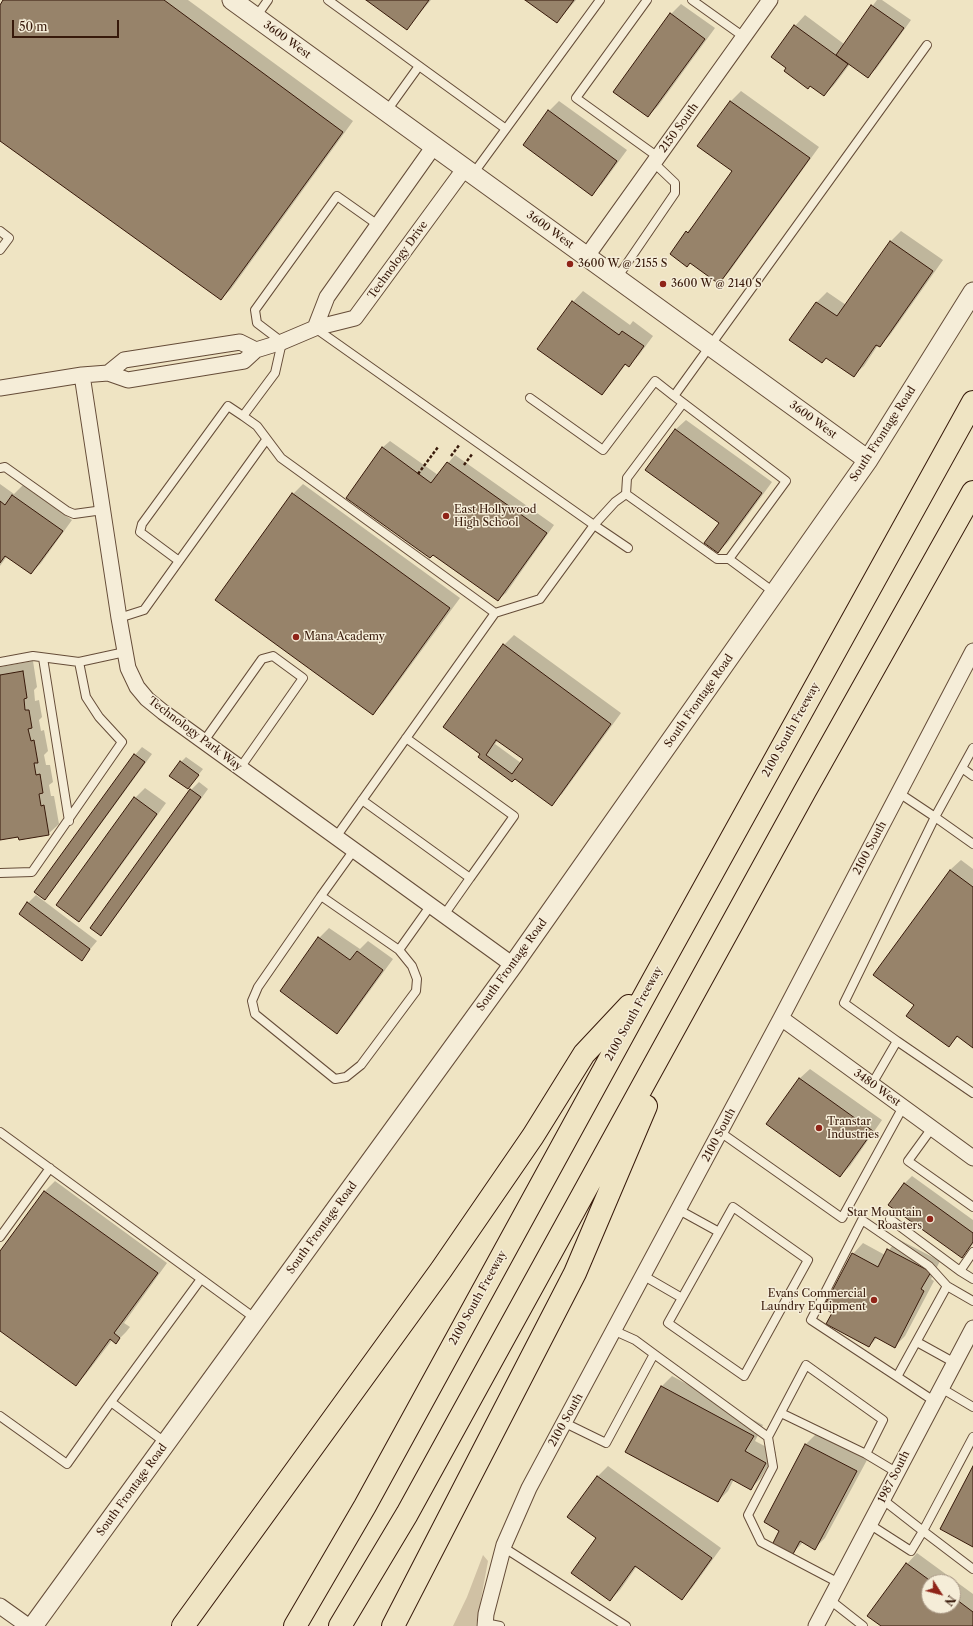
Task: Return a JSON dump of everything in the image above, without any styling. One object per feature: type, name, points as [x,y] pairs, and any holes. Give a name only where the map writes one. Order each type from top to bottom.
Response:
[{"type":"highway","name":"2100 South Freeway","points":[[295,1626],[365,1506],[652,982],[973,402]]},
{"type":"highway","points":[[340,1626],[407,1514],[805,791],[973,492]]},
{"type":"highway","points":[[393,1626],[575,1273],[660,1073],[805,791]]},
{"type":"highway","points":[[183,1626],[441,1270],[533,1136],[584,1054],[652,982]]},
{"type":"street","name":"3600 West","points":[[232,0],[868,460]]},
{"type":"street","name":"2150 South","points":[[587,256],[770,0]]},
{"type":"street","points":[[315,328],[327,297],[434,146]]},
{"type":"street","name":"Technology Drive","points":[[0,388],[82,375],[108,374],[128,380],[244,361],[256,350],[282,342],[315,328],[355,318],[469,171]]},
{"type":"street","name":"South Frontage Road","points":[[33,1626],[513,965],[868,460],[973,292]]},
{"type":"street","points":[[108,374],[124,360],[240,342],[256,350]]},
{"type":"street","name":"Technology Park Way","points":[[82,375],[119,618],[128,668],[137,687],[148,699],[240,768],[513,965]]},
{"type":"street","name":"2100 South","points":[[485,1625],[503,1546],[529,1488],[615,1331],[781,1018],[973,650]]},
{"type":"street","name":"3480 West","points":[[781,1018],[973,1158]]},
{"type":"street","name":"1987 South","points":[[816,1626],[973,1328]]},
{"type":"street","points":[[0,1606],[28,1626]]},
{"type":"lane","points":[[256,17],[268,0]]},
{"type":"lane","points":[[328,0],[506,129]]},
{"type":"lane","points":[[469,171],[506,129],[600,0]]},
{"type":"lane","points":[[617,278],[675,193],[675,183],[656,160],[576,98],[647,0]]},
{"type":"lane","points":[[692,0],[744,37]]},
{"type":"lane","points":[[674,396],[928,45]]},
{"type":"lane","points":[[386,112],[419,66]]},
{"type":"lane","points":[[242,416],[275,372],[282,342],[257,323],[255,310],[337,196],[378,225]]},
{"type":"lane","points":[[0,231],[9,238],[0,250]]},
{"type":"lane","points":[[315,328],[628,548]]},
{"type":"lane","points":[[530,398],[603,450],[655,381],[786,481],[729,559]]},
{"type":"lane","points":[[626,494],[627,478],[683,402]]},
{"type":"lane","points":[[179,561],[140,532],[142,524],[228,406],[257,426],[281,458],[495,613]]},
{"type":"lane","points":[[119,618],[144,610],[266,440]]},
{"type":"lane","points":[[0,468],[5,467],[67,512],[82,514],[103,510]]},
{"type":"lane","points":[[336,837],[495,613],[540,599],[594,525],[615,502],[626,494]]},
{"type":"lane","points":[[626,494],[717,559],[729,559],[775,593]]},
{"type":"lane","points":[[0,662],[33,656],[79,662],[125,652]]},
{"type":"lane","points":[[204,741],[262,659],[273,656],[303,678],[240,768]]},
{"type":"lane","points":[[43,658],[69,821]]},
{"type":"lane","points":[[0,873],[32,872],[69,821],[122,742],[99,717],[86,697],[79,662]]},
{"type":"lane","points":[[406,738],[514,816],[444,915]]},
{"type":"lane","points":[[973,748],[935,817],[844,1003],[973,1093]]},
{"type":"lane","points":[[962,768],[973,776]]},
{"type":"lane","points":[[899,792],[973,844]]},
{"type":"lane","points":[[362,800],[470,878]]},
{"type":"lane","points":[[321,896],[399,950],[412,966],[417,979],[416,990],[361,1066],[346,1077],[335,1079],[255,1014],[252,1001],[262,981],[321,896],[354,850]]},
{"type":"lane","points":[[399,950],[431,905]]},
{"type":"lane","points":[[872,1084],[897,1041]]},
{"type":"lane","points":[[720,1132],[842,1218],[903,1107]]},
{"type":"lane","points":[[932,1128],[908,1161],[973,1208]]},
{"type":"lane","points":[[0,1132],[256,1319]]},
{"type":"lane","points":[[0,1237],[50,1168]]},
{"type":"lane","points":[[733,1207],[808,1260],[744,1376],[668,1323],[719,1232],[733,1207]]},
{"type":"lane","points":[[679,1210],[719,1232]]},
{"type":"lane","points":[[890,1219],[973,1279]]},
{"type":"lane","points":[[973,1301],[947,1286],[929,1266],[862,1220],[812,1320],[898,1375],[938,1394],[973,1407]]},
{"type":"lane","points":[[960,1271],[973,1252]]},
{"type":"lane","points":[[644,1276],[682,1298]]},
{"type":"lane","points":[[0,1416],[66,1464],[201,1279]]},
{"type":"lane","points":[[898,1375],[947,1286]]},
{"type":"lane","points":[[615,1331],[635,1340],[768,1437]]},
{"type":"lane","points":[[917,1342],[955,1363]]},
{"type":"lane","points":[[565,1423],[606,1443],[654,1354]]},
{"type":"lane","points":[[839,1583],[761,1542],[748,1515],[773,1467],[768,1437],[806,1365],[883,1420],[866,1454]]},
{"type":"lane","points":[[111,1402],[166,1443]]},
{"type":"lane","points":[[781,1413],[866,1454],[896,1472]]},
{"type":"lane","points":[[869,1524],[911,1551],[973,1438]]},
{"type":"lane","points":[[882,1499],[973,1569]]},
{"type":"lane","points":[[503,1546],[626,1626]]},
{"type":"lane","points":[[830,1600],[864,1626]]},
{"type":"lane","points":[[485,1625],[500,1626]]},
{"type":"path","points":[[451,456],[466,435]]},
{"type":"path","points":[[464,465],[480,444]]},
{"type":"path","points":[[418,474],[438,447]]},
{"type":"shaded area","points":[[483,1555],[488,1561],[476,1626],[453,1626],[467,1597]]},
{"type":"building","points":[[3,0],[164,0],[343,132],[221,300],[0,141],[0,5]]},
{"type":"building","points":[[366,0],[429,0],[407,30]]},
{"type":"building","points":[[525,0],[574,0],[557,23]]},
{"type":"building","points":[[871,5],[904,28],[868,78],[836,55]]},
{"type":"building","points":[[670,13],[705,39],[648,117],[613,92]]},
{"type":"building","points":[[794,25],[848,64],[824,96],[810,86],[808,89],[784,71],[786,68],[771,57]]},
{"type":"building","points":[[730,101],[810,158],[719,284],[690,263],[687,267],[670,254],[686,231],[688,233],[732,171],[697,146]]},
{"type":"building","points":[[548,110],[617,161],[592,196],[523,145]]},
{"type":"building","points":[[890,241],[933,271],[880,347],[876,345],[854,377],[826,358],[822,363],[789,340],[816,302],[837,316]]},
{"type":"building","points":[[572,301],[619,335],[622,331],[644,346],[629,367],[625,364],[602,395],[537,349]]},
{"type":"building","points":[[675,429],[762,493],[718,553],[704,543],[719,523],[645,470]]},
{"type":"building","name":"East Hollywood High School","points":[[382,447],[431,483],[447,462],[547,533],[498,601],[433,555],[430,558],[346,498]]},
{"type":"building","points":[[292,493],[450,608],[373,715],[215,600]]},
{"type":"building","points":[[12,495],[63,531],[31,574],[5,556],[0,563],[0,501],[5,505]]},
{"type":"building","points":[[503,644],[611,724],[552,806],[515,779],[512,782],[478,757],[480,754],[443,727]],"holes":[[[496,740],[523,759],[512,774],[486,755]]]},
{"type":"building","points":[[23,671],[27,698],[24,699],[25,710],[29,710],[32,728],[28,729],[31,741],[34,740],[38,763],[34,763],[36,775],[40,774],[43,793],[39,794],[41,806],[44,805],[49,835],[19,840],[18,837],[0,840],[0,675]]},
{"type":"building","points":[[134,754],[145,762],[45,900],[34,892]]},
{"type":"building","points":[[180,761],[199,775],[188,789],[169,776]]},
{"type":"building","points":[[190,789],[201,797],[101,936],[90,928]]},
{"type":"building","points":[[134,797],[157,814],[79,922],[56,905]]},
{"type":"building","points":[[950,870],[973,887],[973,1048],[957,1036],[949,1047],[906,1016],[914,1005],[873,975]]},
{"type":"building","points":[[27,902],[90,949],[82,961],[19,914]]},
{"type":"building","points":[[318,937],[350,960],[357,951],[383,970],[337,1034],[280,991]]},
{"type":"building","name":"Transtar Industries","points":[[799,1078],[873,1131],[840,1177],[766,1124]]},
{"type":"building","name":"Star Mountain Roasters","points":[[904,1183],[973,1233],[973,1242],[962,1258],[888,1205]]},
{"type":"building","points":[[44,1191],[158,1273],[114,1333],[120,1338],[116,1344],[110,1339],[76,1386],[0,1331],[0,1251]]},
{"type":"building","name":"Evans Commercial Laundry Equipment","points":[[887,1249],[931,1272],[921,1289],[924,1291],[895,1348],[875,1337],[869,1347],[826,1324],[832,1313],[823,1308],[852,1253],[878,1267]]},
{"type":"building","points":[[661,1386],[754,1436],[745,1451],[766,1463],[751,1490],[731,1479],[718,1502],[625,1452]]},
{"type":"building","points":[[805,1444],[857,1471],[815,1550],[800,1541],[792,1556],[772,1545],[779,1531],[764,1522]]},
{"type":"building","points":[[973,1466],[973,1547],[940,1529]]},
{"type":"building","points":[[597,1476],[712,1558],[682,1600],[635,1566],[610,1601],[571,1573],[596,1538],[567,1517]]},
{"type":"building","points":[[906,1563],[921,1574],[921,1614],[961,1614],[961,1603],[973,1612],[973,1626],[881,1626],[867,1616]]},
{"type":"place","name":"3600 W @ 2155 S","points":[[570,264]]},
{"type":"place","name":"3600 W @ 2140 S","points":[[663,284]]},
{"type":"place","name":"East Hollywood High School","points":[[446,516]]},
{"type":"place","name":"Mana Academy","points":[[296,637]]},
{"type":"place","name":"Transtar Industries","points":[[819,1128]]},
{"type":"place","name":"Star Mountain Roasters","points":[[930,1219]]},
{"type":"place","name":"Evans Commercial Laundry Equipment","points":[[874,1300]]}]
